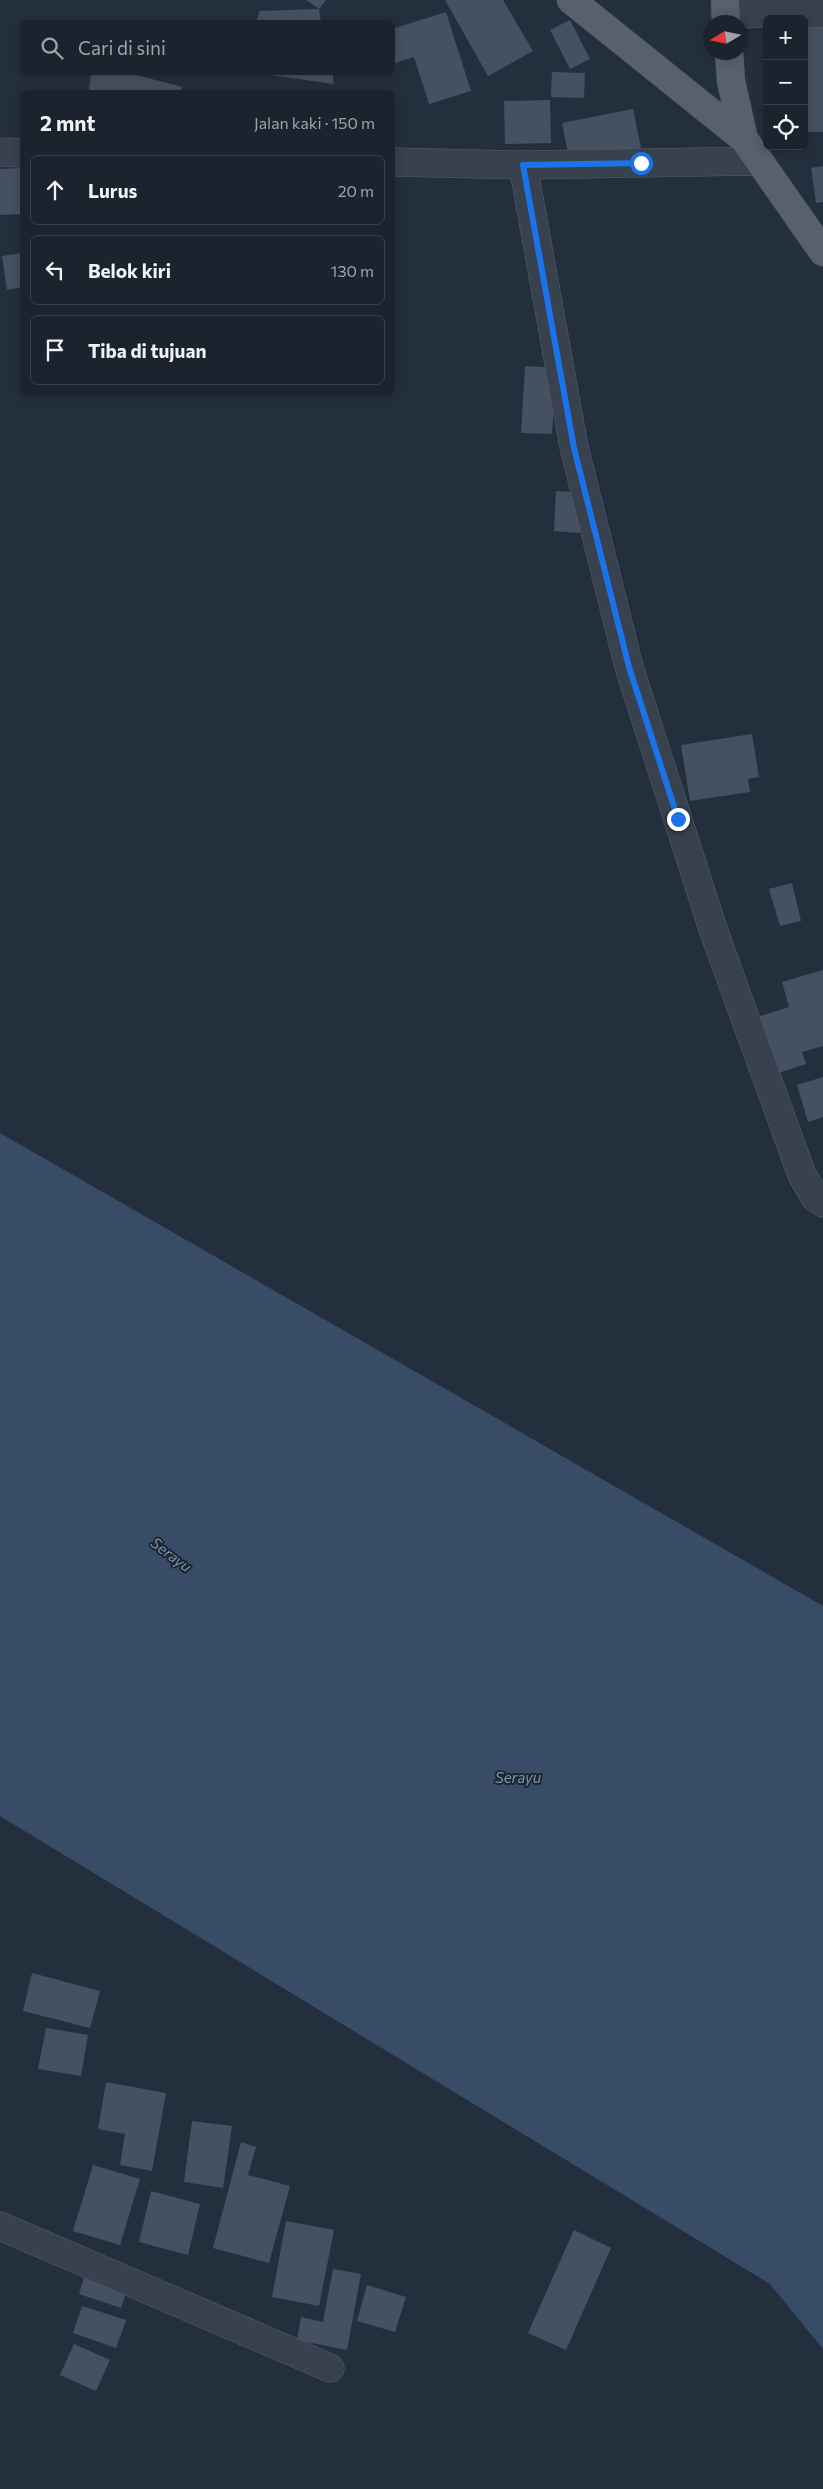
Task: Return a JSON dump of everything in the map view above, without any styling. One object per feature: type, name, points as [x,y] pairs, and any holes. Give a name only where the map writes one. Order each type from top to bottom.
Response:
[{"type":"main road","points":[[571,0],[751,150],[823,252]]},
{"type":"main road","points":[[730,60],[732,81],[751,150]]},
{"type":"street","points":[[725,12],[823,13]]},
{"type":"street","points":[[395,162],[523,165],[751,150]]},
{"type":"street","points":[[0,152],[20,153]]},
{"type":"street","points":[[523,165],[574,448],[629,667],[714,932],[768,1082],[802,1175],[815,1196],[823,1203]]},
{"type":"street","points":[[0,2226],[330,2368]]},
{"type":"water","name":"Serayu","points":[[0,1133],[823,1606],[823,2349],[770,2284],[0,1816]]},
{"type":"building","points":[[306,0],[326,0],[319,9]]},
{"type":"building","points":[[445,0],[503,0],[533,51],[488,76]]},
{"type":"building","points":[[319,9],[321,20],[257,20],[260,11]]},
{"type":"building","points":[[446,12],[471,91],[429,104],[414,57],[395,63],[395,28]]},
{"type":"building","points":[[570,20],[590,59],[570,69],[550,30]]},
{"type":"building","points":[[808,22],[823,23],[823,132],[808,132]]},
{"type":"building","points":[[552,72],[585,73],[584,98],[551,97]]},
{"type":"building","points":[[91,75],[136,75],[182,87],[181,90],[89,90]]},
{"type":"building","points":[[270,75],[332,75],[334,84]]},
{"type":"building","points":[[550,100],[551,143],[505,144],[504,101]]},
{"type":"building","points":[[633,109],[641,148],[569,158],[562,123]]},
{"type":"building","points":[[823,166],[823,202],[816,203],[811,168]]},
{"type":"building","points":[[20,168],[20,214],[0,215],[0,169]]},
{"type":"building","points":[[20,253],[20,287],[7,290],[2,256]]},
{"type":"building","points":[[525,366],[556,368],[552,434],[521,433]]},
{"type":"building","points":[[556,491],[583,493],[580,533],[554,531]]},
{"type":"building","points":[[752,734],[759,777],[748,779],[750,792],[690,801],[681,745]]},
{"type":"building","points":[[792,883],[801,921],[780,926],[769,889]]},
{"type":"building","points":[[823,970],[823,1046],[802,1052],[806,1064],[772,1075],[754,1018],[789,1007],[782,982]]},
{"type":"building","points":[[823,1077],[823,1117],[808,1122],[797,1085]]},
{"type":"building","points":[[32,1973],[100,1991],[90,2028],[23,2011]]},
{"type":"building","points":[[46,2028],[88,2035],[81,2076],[38,2069]]},
{"type":"building","points":[[106,2082],[166,2093],[152,2171],[120,2165],[125,2134],[98,2129]]},
{"type":"building","points":[[192,2121],[232,2126],[223,2188],[184,2182]]},
{"type":"building","points":[[241,2142],[256,2147],[248,2175],[290,2186],[269,2263],[213,2248]]},
{"type":"building","points":[[93,2165],[140,2179],[120,2245],[73,2231]]},
{"type":"building","points":[[151,2191],[200,2204],[188,2255],[139,2242]]},
{"type":"building","points":[[286,2221],[334,2230],[319,2306],[272,2297]]},
{"type":"building","points":[[574,2230],[611,2248],[566,2350],[528,2333]]},
{"type":"building","points":[[333,2269],[361,2274],[347,2350],[297,2340],[301,2317],[323,2322]]},
{"type":"building","points":[[86,2270],[129,2284],[121,2308],[79,2294]]},
{"type":"building","points":[[367,2285],[406,2297],[395,2332],[357,2321]]},
{"type":"building","points":[[82,2306],[126,2320],[116,2348],[73,2333]]},
{"type":"building","points":[[74,2344],[110,2360],[96,2391],[60,2375]]},
{"type":"route","points":[[641,163],[523,165],[574,448],[629,667],[678,819]]}]
